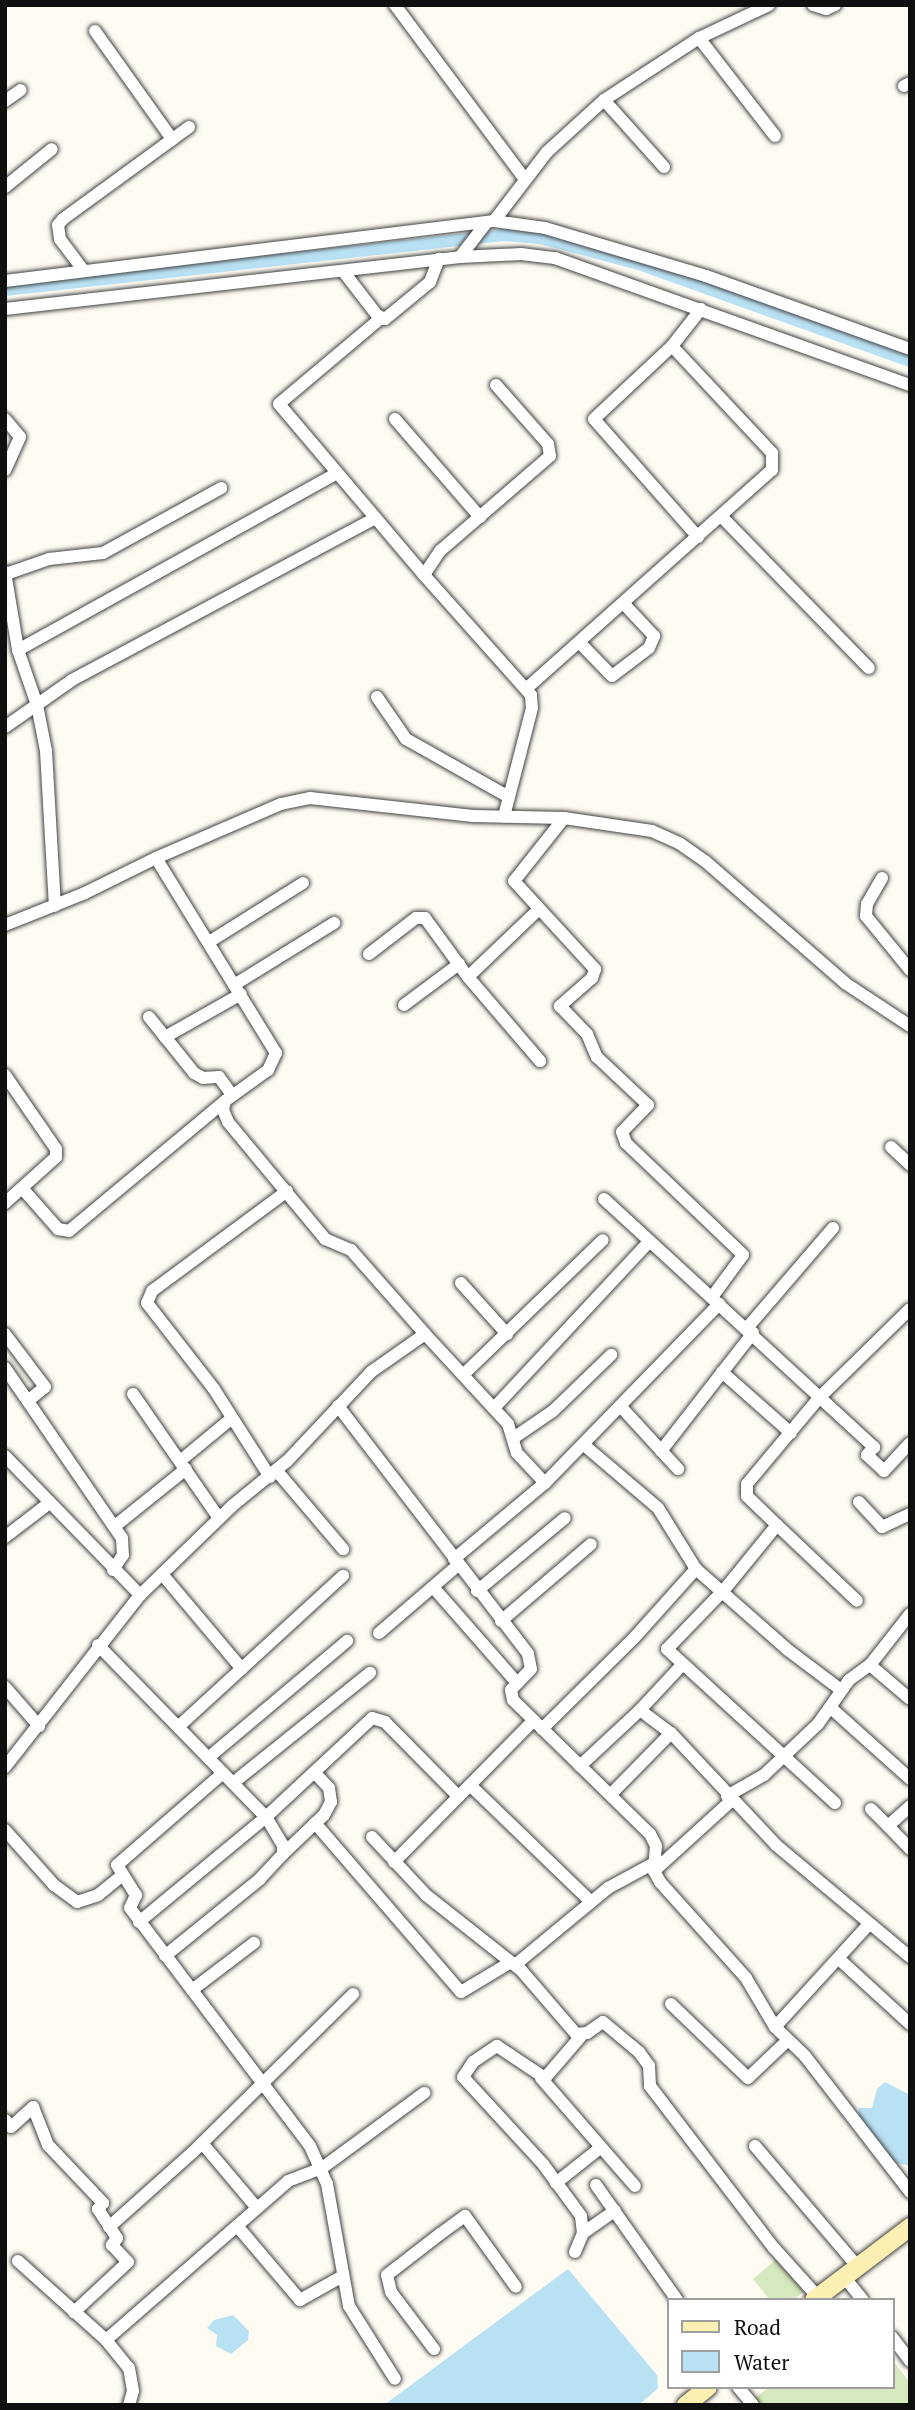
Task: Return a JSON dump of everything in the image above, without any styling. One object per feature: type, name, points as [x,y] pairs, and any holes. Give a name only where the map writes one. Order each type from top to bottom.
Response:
[{"type":"main road","points":[[816,2298],[910,2227]]},
{"type":"main road","points":[[686,2405],[706,2389]]},
{"type":"street","points":[[395,5],[524,178]]},
{"type":"street","points":[[462,254],[524,178],[604,100],[699,38],[769,5]]},
{"type":"street","points":[[813,5],[826,9],[835,5]]},
{"type":"street","points":[[95,31],[172,139]]},
{"type":"street","points":[[699,38],[775,136]]},
{"type":"street","points":[[5,101],[21,90]]},
{"type":"street","points":[[604,100],[664,167]]},
{"type":"street","points":[[84,271],[60,239],[58,225],[188,127]]},
{"type":"street","points":[[5,187],[52,149]]},
{"type":"street","points":[[5,281],[488,224],[545,228],[706,276],[910,349]]},
{"type":"street","points":[[5,309],[343,271],[462,254],[555,258],[910,386]]},
{"type":"street","points":[[439,259],[430,282],[401,309],[381,318],[279,404],[424,575],[527,688],[532,708],[504,816]]},
{"type":"street","points":[[343,271],[381,318]]},
{"type":"street","points":[[698,537],[594,418],[672,346],[701,309]]},
{"type":"street","points":[[527,688],[764,478],[775,461],[672,346]]},
{"type":"street","points":[[424,575],[440,551],[550,456],[548,444],[496,385]]},
{"type":"street","points":[[5,419],[20,437],[5,470]]},
{"type":"street","points":[[395,419],[480,517]]},
{"type":"street","points":[[18,650],[337,472]]},
{"type":"street","points":[[55,906],[46,751],[37,705],[18,650],[6,573],[49,559],[103,554],[221,488]]},
{"type":"street","points":[[722,516],[870,668]]},
{"type":"street","points":[[5,727],[113,657],[376,518]]},
{"type":"street","points":[[579,642],[612,676],[631,664],[654,636],[623,603]]},
{"type":"street","points":[[377,697],[406,739],[509,797]]},
{"type":"street","points":[[5,925],[55,906],[156,858],[281,804],[310,798],[504,816],[564,818],[642,829],[679,842],[845,983],[910,1026]]},
{"type":"street","points":[[379,1633],[433,1587],[456,1562],[545,1483],[622,1408],[715,1300],[743,1255],[625,1143],[622,1132],[648,1105],[597,1057],[587,1034],[563,1012],[564,1000],[596,973],[537,911],[514,881],[564,818]]},
{"type":"street","points":[[22,1188],[58,1230],[69,1231],[276,1062],[271,1040],[156,858]]},
{"type":"street","points":[[882,878],[867,904],[866,916],[910,970]]},
{"type":"street","points":[[209,942],[303,883]]},
{"type":"street","points":[[468,977],[537,911]]},
{"type":"street","points":[[369,954],[422,917],[468,977],[540,1061]]},
{"type":"street","points":[[165,1037],[334,923]]},
{"type":"street","points":[[404,1005],[459,964]]},
{"type":"street","points":[[149,1017],[194,1073],[203,1078],[219,1077],[229,1098]]},
{"type":"street","points":[[5,1075],[56,1149],[53,1164],[5,1203]]},
{"type":"street","points":[[229,1098],[223,1110],[228,1122],[325,1238],[351,1250],[494,1408],[515,1437],[517,1453],[545,1483]]},
{"type":"street","points":[[891,1147],[910,1165]]},
{"type":"street","points":[[287,1191],[148,1296],[150,1310],[273,1474],[343,1549]]},
{"type":"street","points":[[604,1199],[874,1447],[867,1455],[884,1471],[910,1443]]},
{"type":"street","points":[[661,1451],[750,1331],[833,1228]]},
{"type":"street","points":[[463,1375],[603,1240]]},
{"type":"street","points":[[494,1408],[649,1242]]},
{"type":"street","points":[[461,1283],[507,1334]]},
{"type":"street","points":[[857,1601],[776,1525],[745,1490],[819,1398],[910,1309]]},
{"type":"street","points":[[5,1334],[45,1387],[28,1401]]},
{"type":"street","points":[[5,1767],[39,1726],[97,1645],[140,1595],[219,1518],[273,1474],[371,1372],[425,1334]]},
{"type":"street","points":[[515,1437],[553,1411],[611,1355]]},
{"type":"street","points":[[5,1368],[115,1526],[124,1547],[113,1570]]},
{"type":"street","points":[[722,1372],[791,1433]]},
{"type":"street","points":[[133,1394],[219,1518]]},
{"type":"street","points":[[338,1406],[533,1662],[510,1695],[537,1725],[611,1794],[655,1840],[654,1867],[746,1978],[775,2027],[910,2192]]},
{"type":"street","points":[[622,1408],[678,1469]]},
{"type":"street","points":[[115,1526],[232,1418]]},
{"type":"street","points":[[584,1445],[658,1508],[696,1569],[724,1590],[788,1650],[841,1690]]},
{"type":"street","points":[[5,1456],[140,1595]]},
{"type":"street","points":[[859,1502],[882,1527],[910,1514]]},
{"type":"street","points":[[5,1537],[48,1503]]},
{"type":"street","points":[[477,1591],[565,1518]]},
{"type":"street","points":[[776,1525],[724,1590],[667,1649],[835,1803]]},
{"type":"street","points":[[501,1621],[591,1544]]},
{"type":"street","points":[[394,1861],[470,1784],[634,1638],[696,1569]]},
{"type":"street","points":[[162,1574],[242,1669]]},
{"type":"street","points":[[178,1727],[343,1576]]},
{"type":"street","points":[[433,1587],[517,1683]]},
{"type":"street","points":[[315,1823],[461,1992],[513,1964],[617,1881],[654,1867],[742,1784],[758,1780],[831,1708],[841,1690],[870,1665],[910,1614]]},
{"type":"street","points":[[208,1758],[347,1641]]},
{"type":"street","points":[[97,1645],[267,1818],[283,1845],[283,1854]]},
{"type":"street","points":[[580,1766],[640,1710],[682,1665]]},
{"type":"street","points":[[870,1665],[910,1699]]},
{"type":"street","points":[[233,1783],[370,1673]]},
{"type":"street","points":[[5,1687],[39,1726]]},
{"type":"street","points":[[831,1708],[910,1779]]},
{"type":"street","points":[[640,1710],[671,1733],[729,1798],[869,1924],[910,1957]]},
{"type":"street","points":[[139,1922],[267,1818],[365,1723],[379,1717],[458,1796]]},
{"type":"street","points":[[611,1794],[671,1733]]},
{"type":"street","points":[[223,1773],[118,1862],[136,1895],[129,1906],[164,1956],[264,2082],[322,2168],[354,2318],[395,2379]]},
{"type":"street","points":[[164,1956],[260,1879],[329,1808],[331,1796],[315,1773]]},
{"type":"street","points":[[470,1784],[591,1902]]},
{"type":"street","points":[[888,1826],[910,1806]]},
{"type":"street","points":[[871,1810],[910,1849]]},
{"type":"street","points":[[5,1830],[54,1885],[77,1902],[99,1895],[124,1875]]},
{"type":"street","points":[[372,1837],[426,1895],[513,1964],[568,2028],[582,2035]]},
{"type":"street","points":[[775,2027],[869,1924]]},
{"type":"street","points":[[192,1990],[254,1943]]},
{"type":"street","points":[[839,1959],[910,2024]]},
{"type":"street","points":[[109,2227],[202,2143],[354,1994]]},
{"type":"street","points":[[671,2004],[748,2078],[788,2040]]},
{"type":"street","points":[[541,2078],[582,2035],[603,2022],[646,2059],[650,2086],[774,2248],[816,2298]]},
{"type":"street","points":[[575,2252],[583,2233],[581,2216],[556,2183],[463,2077],[473,2062],[497,2046],[516,2055],[541,2078],[635,2186]]},
{"type":"street","points":[[106,2340],[288,2181],[322,2168],[424,2093]]},
{"type":"street","points":[[5,2120],[11,2127],[33,2107],[48,2145],[103,2203],[98,2210],[117,2238],[112,2245],[128,2262],[74,2312]]},
{"type":"street","points":[[202,2143],[257,2208]]},
{"type":"street","points":[[755,2146],[852,2272],[862,2298]]},
{"type":"street","points":[[556,2183],[600,2148]]},
{"type":"street","points":[[596,2185],[676,2298]]},
{"type":"street","points":[[583,2233],[615,2211]]},
{"type":"street","points":[[434,2349],[388,2284],[387,2275],[430,2242],[465,2216],[516,2287]]},
{"type":"street","points":[[238,2227],[300,2300],[343,2276]]},
{"type":"street","points":[[18,2261],[106,2340],[133,2378],[130,2405]]},
{"type":"street","points":[[894,2340],[910,2361]]},
{"type":"street","points":[[740,2389],[753,2405]]},
{"type":"green space","points":[[779,2257],[807,2289],[796,2298],[768,2298],[753,2279]]},
{"type":"green space","points":[[894,2362],[910,2383],[910,2405],[757,2405],[753,2400],[767,2389],[894,2389]]},
{"type":"water","points":[[885,2082],[910,2095],[910,2166],[893,2162],[857,2120],[859,2108],[872,2108],[877,2089]]},
{"type":"water","points":[[568,2269],[657,2375],[658,2388],[638,2405],[384,2405]]},
{"type":"water","points":[[233,2315],[249,2331],[248,2340],[231,2354],[216,2346],[217,2335],[207,2328],[214,2320]]},
{"type":"waterway","points":[[5,290],[504,235],[540,238],[639,264],[910,361]]}]
